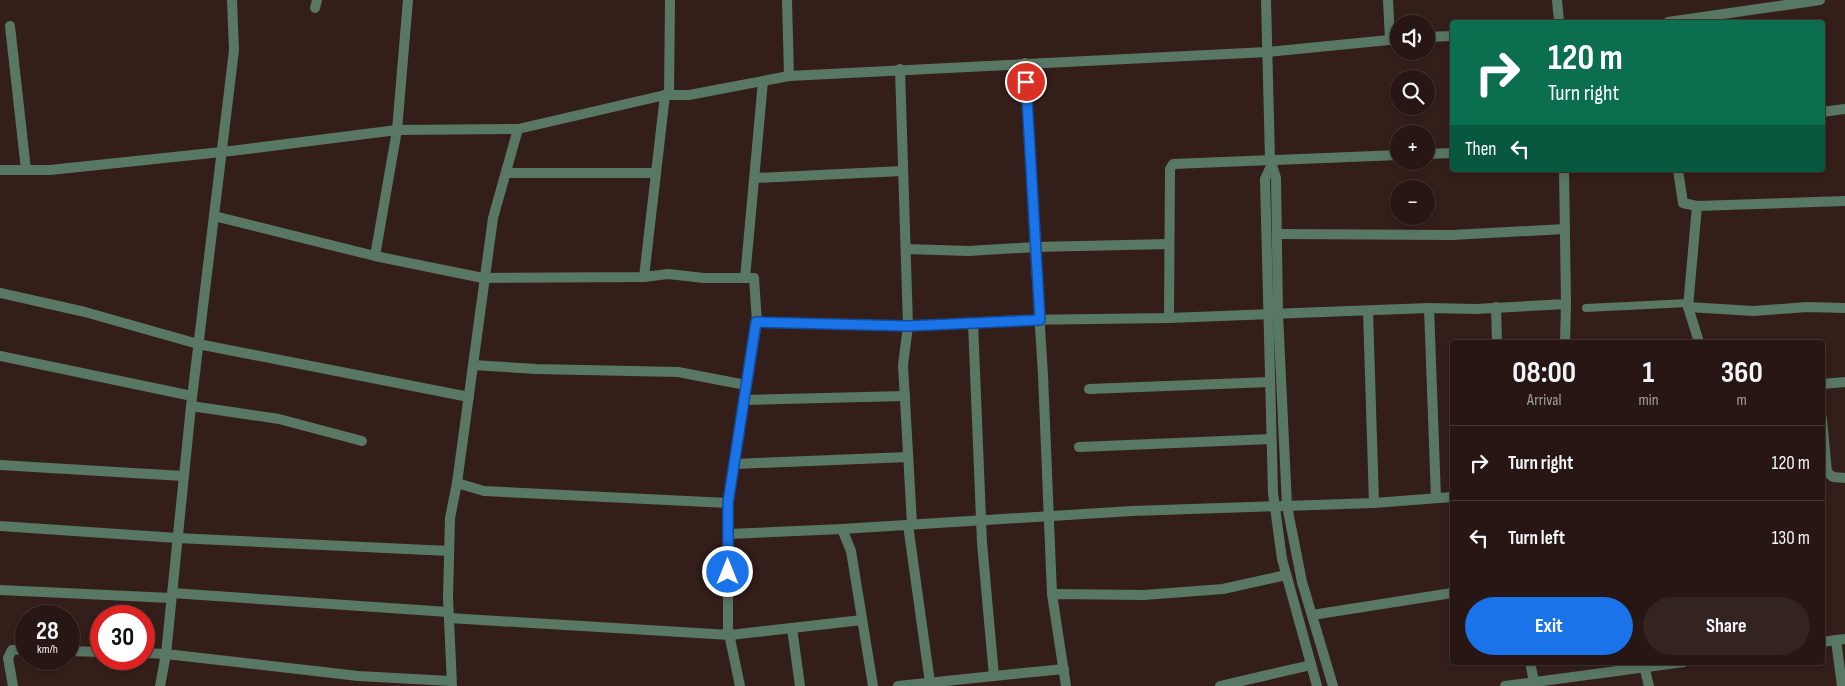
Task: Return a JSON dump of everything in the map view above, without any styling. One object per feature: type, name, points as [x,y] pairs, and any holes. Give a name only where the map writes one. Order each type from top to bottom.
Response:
[{"type":"street","points":[[160,686],[166,654],[183,476],[234,50],[232,0]]},
{"type":"street","points":[[375,256],[397,130],[408,0]]},
{"type":"street","points":[[644,277],[667,95],[670,0]]},
{"type":"street","points":[[787,0],[789,76]]},
{"type":"street","points":[[1266,0],[1271,163],[1276,178],[1277,234],[1270,382],[1274,505],[1286,575],[1317,686]]},
{"type":"street","points":[[1388,0],[1390,15]]},
{"type":"street","points":[[1557,0],[1559,20]]},
{"type":"street","points":[[1682,20],[1820,0]]},
{"type":"street","points":[[10,26],[26,170]]},
{"type":"street","points":[[1435,37],[1450,36]]},
{"type":"street","points":[[0,170],[26,170],[221,152],[397,130],[518,130],[667,95],[689,96],[789,76],[1267,52],[1390,39]]},
{"type":"street","points":[[1025,63],[1040,320],[1052,594],[1066,686]]},
{"type":"street","points":[[900,69],[908,326],[903,365],[910,525],[930,683]]},
{"type":"street","points":[[744,278],[763,81]]},
{"type":"street","points":[[1825,112],[1845,109]]},
{"type":"street","points":[[155,654],[358,676],[451,684],[449,615],[450,518],[457,483],[483,278],[493,218],[518,130]]},
{"type":"street","points":[[1435,154],[1450,153]]},
{"type":"street","points":[[1168,318],[1170,169],[1173,164],[1271,163],[1390,156]]},
{"type":"street","points":[[1271,163],[1265,179],[1287,506],[1302,582],[1332,686]]},
{"type":"street","points":[[755,178],[903,171]]},
{"type":"street","points":[[1564,172],[1566,340]]},
{"type":"street","points":[[1678,172],[1682,203],[1697,206],[1845,201]]},
{"type":"street","points":[[506,174],[656,174]]},
{"type":"street","points":[[1697,206],[1688,305],[1698,340]]},
{"type":"street","points":[[214,216],[375,256],[483,278],[644,277],[668,274],[704,278],[754,278],[756,322],[728,503],[730,636],[740,686]]},
{"type":"street","points":[[1277,234],[1452,234],[1564,229]]},
{"type":"street","points":[[906,249],[968,251],[1035,247],[1169,244]]},
{"type":"street","points":[[0,294],[85,312],[198,344],[469,397]]},
{"type":"street","points":[[756,322],[908,326],[1429,308],[1496,308],[1566,304]]},
{"type":"street","points":[[1688,305],[1753,311],[1807,307],[1845,308]]},
{"type":"street","points":[[1429,308],[1436,498]]},
{"type":"street","points":[[1496,308],[1497,340]]},
{"type":"street","points":[[1368,311],[1374,503]]},
{"type":"street","points":[[973,323],[980,520],[994,676]]},
{"type":"street","points":[[0,356],[278,419],[362,441]]},
{"type":"street","points":[[473,365],[536,369],[678,372],[746,385]]},
{"type":"street","points":[[1088,389],[1270,382]]},
{"type":"street","points":[[1825,384],[1845,382]]},
{"type":"street","points":[[744,400],[905,396]]},
{"type":"street","points":[[1079,447],[1271,439]]},
{"type":"street","points":[[1825,451],[1827,472],[1833,477],[1845,478]]},
{"type":"street","points":[[734,464],[908,457]]},
{"type":"street","points":[[0,465],[183,476]]},
{"type":"street","points":[[457,483],[484,491],[728,503]]},
{"type":"street","points":[[728,534],[1274,505],[1374,503],[1450,497]]},
{"type":"street","points":[[0,526],[177,538],[449,551]]},
{"type":"street","points":[[842,529],[851,551],[873,686]]},
{"type":"street","points":[[1052,594],[1144,595],[1223,589],[1286,575]]},
{"type":"street","points":[[0,590],[172,596],[730,636],[862,620]]},
{"type":"street","points":[[1312,615],[1450,593]]},
{"type":"street","points":[[792,628],[800,686]]},
{"type":"street","points":[[1825,642],[1840,640],[1842,686]]},
{"type":"street","points":[[13,686],[8,658],[12,650],[15,650]]},
{"type":"street","points":[[1220,686],[1311,665]]},
{"type":"street","points":[[1531,665],[1534,682]]},
{"type":"street","points":[[1505,686],[1644,665],[1648,686]]},
{"type":"street","points":[[898,686],[1064,669]]},
{"type":"lane","points":[[1586,308],[1688,305]]},
{"type":"route","points":[[728,572],[728,503],[756,322],[908,326],[1040,320],[1026,82]]}]
